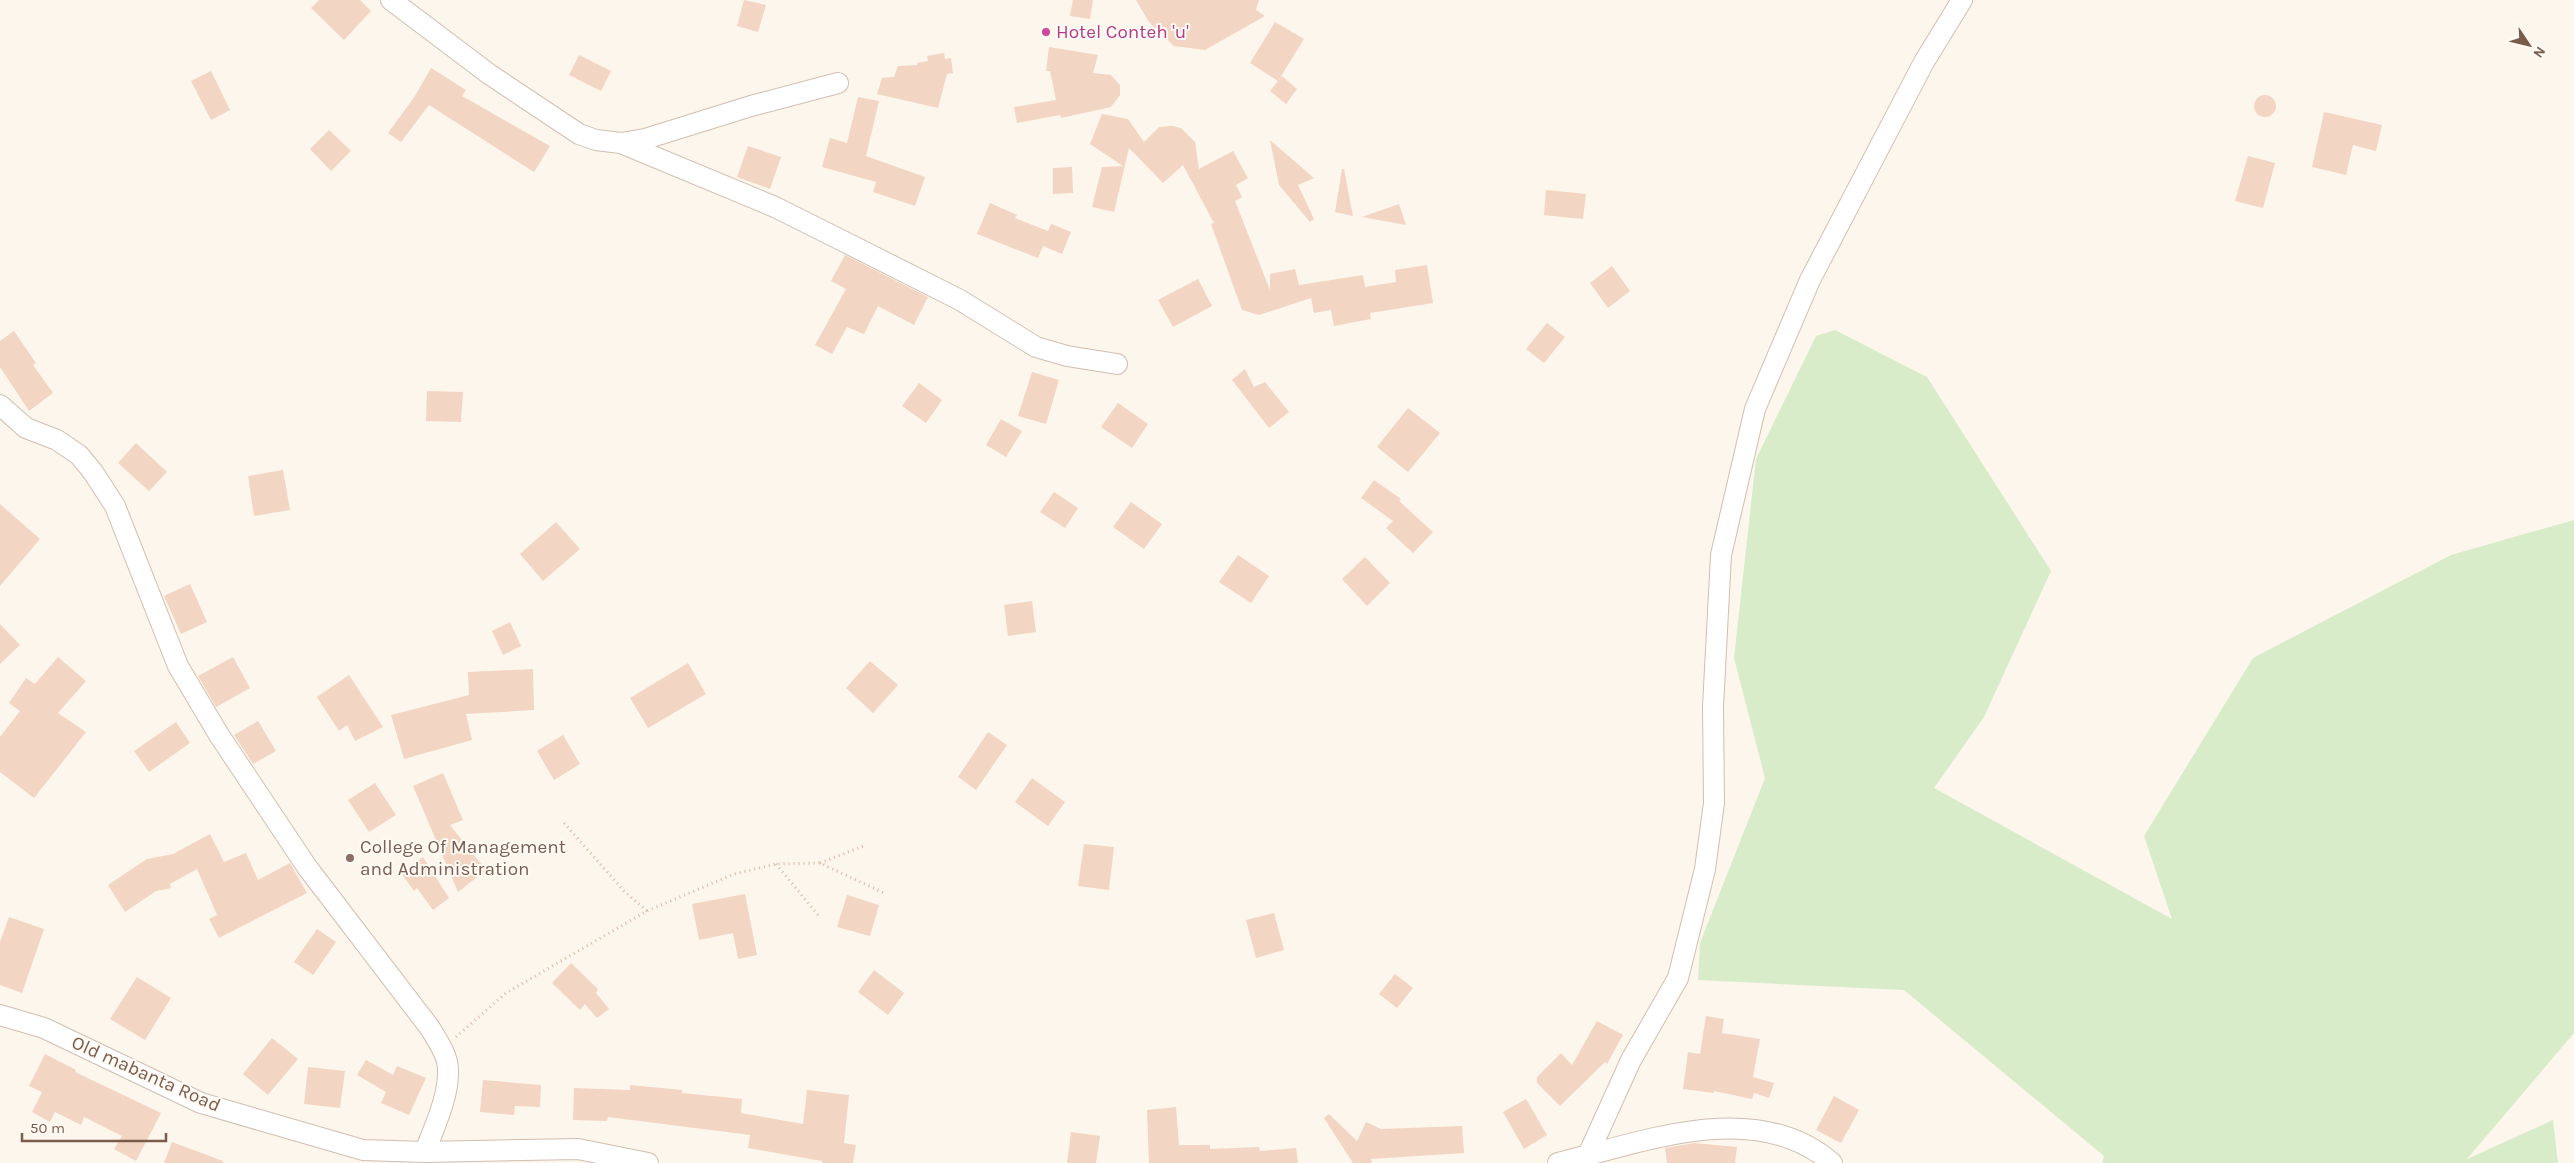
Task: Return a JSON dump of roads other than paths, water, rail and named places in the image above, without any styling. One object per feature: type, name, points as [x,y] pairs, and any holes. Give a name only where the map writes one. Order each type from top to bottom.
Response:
[{"type":"street","points":[[391,0],[489,74],[579,134],[596,140],[621,143],[775,207],[960,300],[1036,347],[1067,356],[1117,364]]},
{"type":"street","points":[[1588,1156],[1631,1060],[1678,978],[1705,870],[1714,803],[1713,707],[1721,554],[1755,409],[1810,280],[1924,62],[1962,0]]},
{"type":"street","points":[[621,143],[645,139],[751,106],[838,83]]},
{"type":"street","points":[[0,405],[26,428],[57,440],[79,455],[93,472],[115,506],[178,666],[219,735],[307,867],[430,1028],[443,1049],[448,1069],[445,1094],[425,1152]]},
{"type":"street","name":"Old mabanta Road","points":[[0,1015],[44,1028],[101,1053],[201,1103],[363,1150],[425,1152],[578,1149],[648,1163]]},
{"type":"street","points":[[1558,1163],[1670,1133],[1700,1128],[1735,1129],[1776,1134],[1793,1140],[1832,1163]]},
{"type":"place","name":"Hotel Conteh 'u'","points":[[1046,32]]},
{"type":"place","name":"College Of Management and Administration","points":[[350,858]]}]
